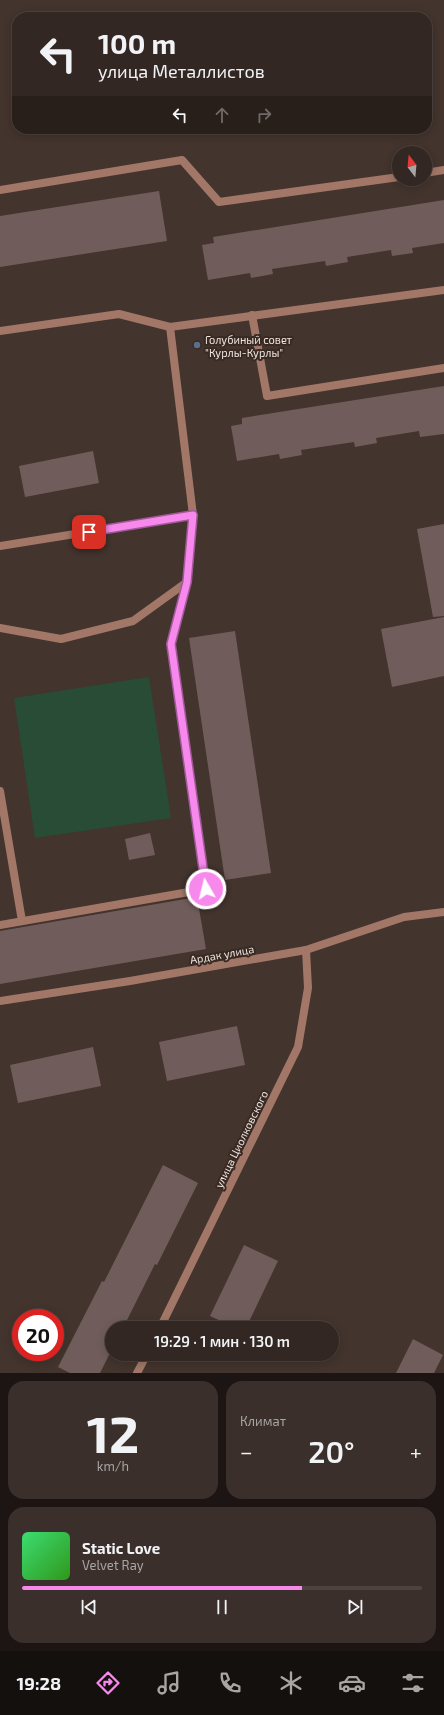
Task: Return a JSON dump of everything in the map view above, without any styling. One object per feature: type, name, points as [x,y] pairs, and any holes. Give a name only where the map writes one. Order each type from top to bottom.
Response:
[{"type":"street","points":[[0,190],[182,160],[219,202],[392,178]]},
{"type":"street","points":[[432,172],[444,170]]},
{"type":"street","points":[[0,331],[119,314],[170,327],[444,290]]},
{"type":"street","points":[[252,316],[267,396],[444,368]]},
{"type":"street","points":[[0,925],[206,889],[171,644],[187,582],[193,515],[170,327]]},
{"type":"street","points":[[0,546],[193,515]]},
{"type":"street","points":[[0,628],[61,639],[133,621],[187,582]]},
{"type":"street","points":[[0,791],[22,920]]},
{"type":"street","name":"Ардак улица","points":[[0,1001],[130,981],[306,950],[404,917],[444,912]]},
{"type":"street","name":"улица Циолковского","points":[[163,1321],[298,1047],[308,988],[306,950]]},
{"type":"street","points":[[137,1373],[143,1361]]},
{"type":"green space","points":[[149,677],[171,818],[35,838],[14,698]]},
{"type":"building","points":[[159,191],[167,241],[0,267],[0,216]]},
{"type":"building","points":[[444,200],[444,243],[412,248],[413,253],[392,256],[391,250],[347,257],[348,262],[326,266],[325,261],[272,269],[273,274],[251,278],[250,273],[208,280],[202,245],[214,243],[213,237]]},
{"type":"building","points":[[444,386],[444,434],[420,437],[419,431],[376,438],[377,443],[355,447],[354,442],[301,450],[302,455],[280,459],[279,454],[237,461],[231,426],[242,424],[242,418]]},
{"type":"building","points":[[93,451],[99,483],[25,497],[19,466]]},
{"type":"building","points":[[444,524],[444,616],[433,617],[417,529]]},
{"type":"building","points":[[444,617],[444,676],[392,687],[381,629]]},
{"type":"building","points":[[235,631],[271,873],[225,880],[189,638]]},
{"type":"building","points":[[150,833],[155,855],[129,860],[125,839]]},
{"type":"building","points":[[197,897],[206,949],[0,984],[0,931]]},
{"type":"building","points":[[237,1026],[245,1065],[167,1081],[159,1042]]},
{"type":"building","points":[[93,1047],[101,1086],[18,1103],[10,1065]]},
{"type":"building","points":[[163,1165],[198,1183],[157,1265],[155,1264],[126,1321],[105,1321],[106,1361],[100,1373],[70,1373],[58,1367],[61,1361],[64,1361],[64,1355],[102,1281],[104,1282]]},
{"type":"building","points":[[244,1245],[278,1261],[249,1321],[221,1321],[210,1316]]},
{"type":"building","points":[[413,1339],[443,1355],[434,1373],[396,1373]]},
{"type":"place","name":"Голубиный совет \"Курлы-Курлы\"","points":[[197,345]]},
{"type":"route","points":[[89,532],[193,515],[187,582],[171,644],[206,889]]}]
